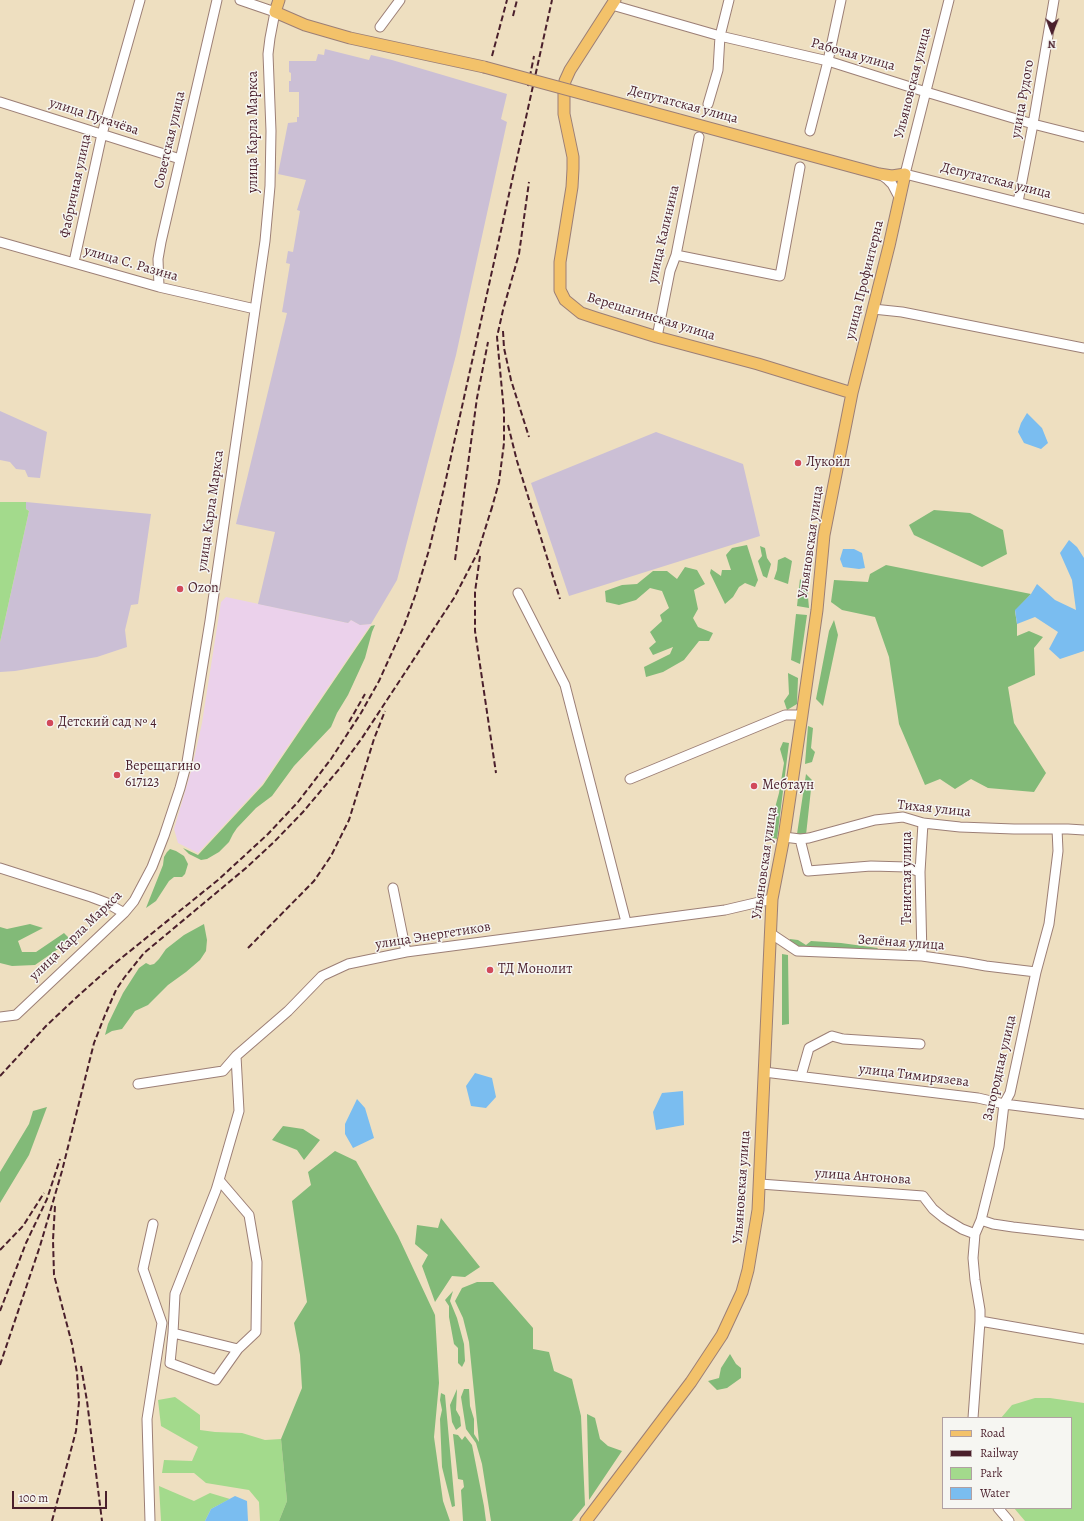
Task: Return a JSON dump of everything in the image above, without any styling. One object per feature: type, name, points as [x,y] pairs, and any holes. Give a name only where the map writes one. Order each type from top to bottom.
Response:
[{"type":"main road","name":"улица Карла Маркса","points":[[275,12],[279,0]]},
{"type":"main road","name":"Верещагинская улица","points":[[613,3],[570,70],[565,81],[564,114],[573,157],[572,186],[560,262],[560,290],[565,300],[581,312],[657,337],[758,364],[852,393]]},
{"type":"main road","name":"Депутатская улица","points":[[275,12],[304,25],[350,38],[484,67],[879,174],[892,176],[905,174]]},
{"type":"main road","name":"улица Профинтерна","points":[[852,393],[900,200],[905,174]]},
{"type":"main road","name":"Ульяновская улица","points":[[586,1521],[691,1382],[722,1335],[733,1314],[744,1285],[752,1252],[760,1184],[772,899],[784,837],[817,610],[824,535],[852,393]]},
{"type":"street","name":"Фабричная улица","points":[[74,262],[102,134],[140,0]]},
{"type":"street","name":"Советская улица","points":[[159,287],[158,259],[217,0]]},
{"type":"street","points":[[240,0],[275,12]]},
{"type":"street","points":[[380,27],[400,0]]},
{"type":"street","points":[[708,104],[718,70],[720,36],[729,0]]},
{"type":"street","points":[[810,131],[828,61],[841,0]]},
{"type":"street","name":"Ульяновская улица","points":[[905,174],[949,0]]},
{"type":"street","name":"улица Рудого","points":[[1018,202],[1034,124],[1054,0]]},
{"type":"street","name":"Рабочая улица","points":[[613,3],[720,36],[828,61],[926,92],[1084,137]]},
{"type":"street","name":"улица Карла Маркса","points":[[0,1017],[16,1015],[134,901],[152,867],[174,810],[186,762],[211,613],[265,241],[270,186],[271,131],[268,54],[275,12]]},
{"type":"street","name":"улица Пугачёва","points":[[0,102],[180,159]]},
{"type":"street","name":"улица Калинина","points":[[657,337],[670,271],[676,255],[699,136]]},
{"type":"street","points":[[676,255],[780,276],[800,167]]},
{"type":"street","points":[[879,174],[892,184],[900,200]]},
{"type":"street","name":"Депутатская улица","points":[[905,174],[1084,218]]},
{"type":"street","name":"улица С. Разина","points":[[0,242],[159,287],[255,309]]},
{"type":"street","points":[[873,309],[902,312],[1084,348]]},
{"type":"street","points":[[518,593],[565,685],[626,922]]},
{"type":"street","points":[[630,779],[785,716],[802,715]]},
{"type":"street","name":"Тихая улица","points":[[784,837],[800,839],[808,838],[875,820],[903,817],[922,823],[1014,830],[1084,830]]},
{"type":"street","name":"Тенистая улица","points":[[922,823],[920,872],[922,956]]},
{"type":"street","name":"Загородная улица","points":[[973,1417],[974,1386],[980,1321],[980,1310],[973,1264],[975,1234],[981,1220],[999,1147],[1004,1104],[1010,1092],[1036,972],[1049,924],[1058,851],[1056,829]]},
{"type":"street","points":[[800,839],[808,871],[871,866],[908,867],[920,872]]},
{"type":"street","points":[[0,868],[91,897],[124,912]]},
{"type":"street","points":[[393,888],[406,952]]},
{"type":"street","name":"улица Энергетиков","points":[[138,1084],[223,1071],[236,1056],[288,1012],[322,976],[348,964],[406,952],[725,910],[772,899]]},
{"type":"street","name":"Зелёная улица","points":[[770,932],[797,951],[922,956],[1036,972]]},
{"type":"street","points":[[801,1076],[809,1048],[813,1044],[832,1036],[843,1039],[920,1044]]},
{"type":"street","points":[[219,1180],[249,1215],[257,1262],[256,1332],[238,1349],[216,1380],[170,1363],[175,1294],[219,1180],[239,1111],[236,1056]]},
{"type":"street","name":"улица Тимирязева","points":[[764,1072],[978,1098],[1004,1104],[1084,1114]]},
{"type":"street","name":"улица Антонова","points":[[760,1184],[923,1196],[944,1218],[962,1229],[975,1234]]},
{"type":"street","points":[[981,1220],[1013,1228],[1084,1235]]},
{"type":"street","points":[[150,1521],[147,1419],[162,1323],[143,1270],[153,1224]]},
{"type":"street","points":[[980,1321],[1084,1338]]},
{"type":"street","points":[[173,1333],[238,1349]]},
{"type":"street","points":[[999,1509],[1009,1521]]},
{"type":"shaded area","points":[[325,49],[369,60],[371,55],[392,60],[507,94],[501,119],[507,122],[456,355],[397,580],[371,624],[360,625],[351,620],[348,623],[258,604],[275,532],[236,524],[287,313],[282,312],[290,264],[286,263],[288,251],[293,252],[300,211],[297,210],[306,180],[278,174],[288,123],[297,122],[297,117],[299,117],[299,92],[289,92],[291,73],[289,72],[289,61],[316,61],[318,54],[324,55]]},
{"type":"shaded area","points":[[0,411],[47,432],[40,478],[28,477],[25,470],[16,469],[10,462],[0,460]]},
{"type":"shaded area","points":[[656,432],[743,464],[760,536],[569,596],[531,483]]},
{"type":"shaded area","points":[[26,502],[151,514],[138,604],[131,605],[125,630],[127,647],[97,657],[15,671],[0,672],[0,642],[29,511],[26,509]]},
{"type":"shaded area","points":[[226,597],[348,623],[351,620],[360,625],[371,624],[262,784],[198,853],[178,843],[174,829],[192,768],[202,723],[221,602]]},
{"type":"green space","points":[[0,502],[26,502],[26,509],[29,511],[0,642]]},
{"type":"green space","points":[[934,510],[970,513],[1003,530],[1007,554],[982,567],[914,535],[909,525]]},
{"type":"green space","points":[[747,545],[758,580],[755,587],[745,583],[739,587],[733,597],[725,604],[710,573],[711,569],[721,576],[722,570],[731,570],[726,555],[732,548]]},
{"type":"green space","points":[[760,546],[765,548],[767,558],[771,564],[767,578],[763,576],[758,561],[762,556]]},
{"type":"green space","points":[[785,557],[792,561],[788,584],[774,579],[778,560]]},
{"type":"green space","points":[[886,565],[1031,594],[1015,611],[1017,636],[1029,631],[1043,637],[1034,648],[1035,675],[1008,687],[1014,723],[1046,773],[1034,792],[988,788],[971,779],[955,789],[940,779],[925,785],[899,724],[889,657],[875,617],[842,610],[831,602],[834,580],[868,582],[870,574]]},
{"type":"green space","points":[[685,567],[697,570],[705,584],[694,590],[698,609],[693,618],[698,627],[713,633],[709,641],[699,641],[684,660],[663,672],[646,677],[644,667],[670,654],[673,647],[653,655],[649,648],[656,642],[650,632],[662,621],[660,615],[669,608],[662,591],[650,588],[636,600],[619,605],[606,602],[605,591],[622,585],[637,584],[653,571],[667,571],[677,579]]},
{"type":"green space","points":[[800,579],[807,586],[809,608],[797,606]]},
{"type":"green space","points":[[796,614],[807,615],[800,664],[791,660]]},
{"type":"green space","points":[[834,620],[838,635],[823,706],[816,699],[829,631]]},
{"type":"green space","points":[[375,625],[365,658],[331,727],[294,766],[272,796],[256,808],[237,828],[229,842],[219,852],[207,859],[201,860],[189,854],[183,848],[198,855],[263,785],[371,626]]},
{"type":"green space","points":[[788,673],[798,678],[797,704],[787,710],[784,701],[789,694]]},
{"type":"green space","points":[[808,726],[813,728],[811,748],[815,752],[812,762],[805,764]]},
{"type":"green space","points":[[783,742],[789,743],[777,839],[770,837],[769,830],[779,793],[784,763],[780,749]]},
{"type":"green space","points":[[806,774],[812,780],[806,835],[797,834]]},
{"type":"green space","points":[[170,849],[184,856],[188,864],[185,874],[182,877],[174,877],[169,881],[156,901],[146,908],[163,865],[164,857]]},
{"type":"green space","points":[[30,924],[43,928],[18,941],[22,952],[36,952],[64,933],[71,940],[35,965],[12,966],[0,963],[0,927],[7,929]]},
{"type":"green space","points":[[204,924],[207,940],[206,951],[200,960],[168,985],[148,1005],[135,1011],[122,1029],[112,1031],[105,1035],[108,1024],[123,993],[139,968],[146,963],[150,965],[154,964],[166,949],[184,935]]},
{"type":"green space","points":[[790,939],[798,940],[806,945],[811,941],[878,948],[875,952],[802,949],[788,942]]},
{"type":"green space","points":[[782,954],[788,955],[789,1024],[782,1025]]},
{"type":"green space","points":[[47,1107],[29,1155],[0,1203],[0,1172],[29,1124],[33,1111]]},
{"type":"green space","points":[[283,1126],[303,1129],[320,1140],[304,1160],[297,1150],[272,1140]]},
{"type":"green space","points":[[335,1151],[356,1161],[398,1236],[435,1315],[439,1383],[434,1437],[443,1501],[450,1521],[279,1521],[287,1501],[281,1439],[302,1388],[300,1355],[294,1323],[307,1302],[292,1201],[311,1185],[308,1172]]},
{"type":"green space","points":[[441,1218],[480,1267],[465,1277],[452,1276],[435,1302],[422,1266],[428,1255],[415,1244],[417,1225],[438,1228]]},
{"type":"green space","points":[[477,1282],[493,1282],[533,1328],[533,1349],[549,1352],[554,1371],[572,1379],[581,1416],[585,1505],[572,1521],[491,1521],[482,1464],[476,1443],[466,1429],[461,1397],[464,1389],[469,1389],[470,1406],[474,1419],[474,1434],[479,1442],[469,1342],[463,1318],[455,1301],[462,1288]]},
{"type":"green space","points":[[453,1291],[450,1301],[457,1318],[464,1344],[465,1361],[462,1367],[458,1363],[458,1348],[454,1344],[449,1317],[449,1306],[445,1300]]},
{"type":"green space","points":[[730,1354],[736,1364],[741,1368],[741,1378],[727,1388],[717,1390],[708,1381],[719,1378],[721,1368]]},
{"type":"green space","points":[[457,1389],[456,1410],[460,1417],[461,1426],[456,1430],[452,1422],[450,1405]]},
{"type":"green space","points":[[441,1393],[445,1395],[455,1506],[452,1507],[442,1467],[440,1419],[442,1410],[440,1400]]},
{"type":"green space","points":[[175,1397],[200,1415],[200,1430],[242,1433],[265,1440],[281,1439],[287,1501],[279,1521],[260,1521],[259,1502],[249,1490],[206,1483],[194,1473],[162,1473],[164,1460],[192,1461],[198,1447],[161,1426],[158,1400]]},
{"type":"green space","points":[[1035,1398],[1050,1398],[1084,1403],[1084,1521],[1025,1521],[1015,1509],[1072,1509],[1072,1417],[1002,1417],[1012,1405]]},
{"type":"green space","points":[[587,1414],[595,1418],[600,1439],[608,1446],[622,1451],[589,1500]]},
{"type":"green space","points":[[453,1434],[458,1435],[462,1440],[465,1436],[472,1445],[486,1521],[463,1521],[461,1490],[464,1487],[463,1480],[458,1479]]},
{"type":"green space","points":[[159,1486],[194,1501],[210,1493],[230,1499],[211,1509],[205,1521],[161,1521]]},
{"type":"water","points":[[1027,413],[1042,428],[1048,443],[1041,449],[1024,443],[1018,432]]},
{"type":"water","points":[[1069,540],[1077,547],[1084,558],[1084,651],[1060,659],[1049,649],[1058,632],[1035,617],[1017,624],[1015,610],[1031,594],[1037,584],[1055,600],[1076,610],[1072,580],[1060,553]]},
{"type":"water","points":[[843,549],[854,549],[862,553],[865,568],[859,569],[843,567],[840,559]]},
{"type":"water","points":[[475,1073],[492,1078],[496,1097],[486,1108],[471,1106],[466,1086]]},
{"type":"water","points":[[683,1091],[684,1125],[656,1130],[653,1112],[662,1093]]},
{"type":"water","points":[[357,1099],[365,1108],[374,1138],[353,1148],[345,1134],[345,1124]]},
{"type":"water","points":[[235,1496],[247,1501],[248,1521],[205,1521],[211,1509]]},
{"type":"railway","points":[[492,56],[507,0]]},
{"type":"railway","points":[[513,16],[517,0]]},
{"type":"railway","points":[[0,1076],[46,1026],[78,996],[114,964],[218,880],[268,834],[298,802],[331,759],[361,713],[379,681],[404,626],[429,550],[552,0]]},
{"type":"railway","points":[[528,86],[534,56]]},
{"type":"railway","points":[[491,511],[499,482],[504,443],[504,412],[497,337],[519,254],[529,182]]},
{"type":"railway","points":[[503,331],[504,348],[511,380],[529,437]]},
{"type":"railway","points":[[455,560],[477,398],[488,342]]},
{"type":"railway","points":[[508,425],[517,461],[560,599]]},
{"type":"railway","points":[[0,1365],[40,1246],[62,1171],[94,1043],[116,990],[144,953],[246,868],[274,842],[303,812],[340,768],[362,738],[454,598],[478,552],[492,507]]},
{"type":"railway","points":[[480,556],[475,592],[475,631],[496,773]]},
{"type":"railway","points":[[349,722],[365,694]]},
{"type":"railway","points":[[248,948],[314,881],[331,856],[349,820],[374,739],[385,711]]},
{"type":"railway","points":[[0,1311],[26,1243],[47,1199],[60,1159]]},
{"type":"railway","points":[[0,1250],[23,1226],[44,1193]]},
{"type":"railway","points":[[52,1521],[76,1431],[79,1402],[77,1373],[72,1344],[54,1275],[53,1240],[55,1206]]},
{"type":"railway","points":[[81,1366],[87,1401],[102,1521]]},
{"type":"place","name":"Лукойл","points":[[798,463]]},
{"type":"place","name":"Ozon","points":[[180,589]]},
{"type":"place","name":"Детский сад № 4","points":[[50,723]]},
{"type":"place","name":"Верещагино 617123","points":[[117,775]]},
{"type":"place","name":"Мебтаун","points":[[754,786]]},
{"type":"place","name":"ТД Монолит","points":[[490,970]]}]
